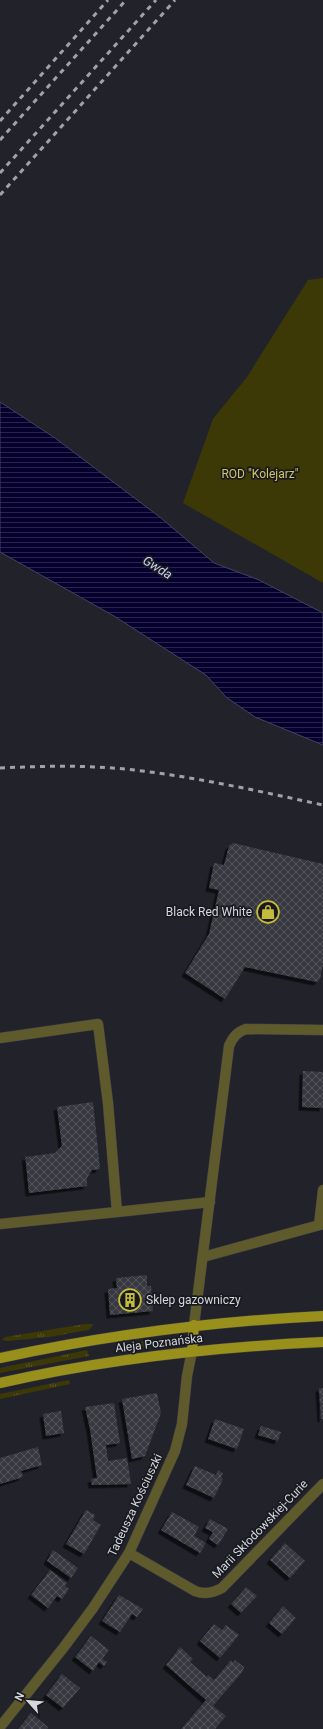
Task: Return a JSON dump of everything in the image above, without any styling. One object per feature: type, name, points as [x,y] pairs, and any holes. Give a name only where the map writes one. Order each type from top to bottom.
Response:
[{"type":"main road","name":"Aleja Poznańska","points":[[0,1358],[100,1338],[194,1326],[323,1316]]},
{"type":"main road","points":[[192,1351],[194,1326]]},
{"type":"main road","name":"Aleja Poznańska","points":[[0,1384],[72,1369],[192,1351],[275,1344],[323,1342]]},
{"type":"street","points":[[0,1038],[98,1024],[108,1103],[117,1212]]},
{"type":"street","points":[[194,1326],[229,1046],[239,1031],[246,1029],[323,1030]]},
{"type":"street","points":[[203,1257],[321,1225],[323,1190]]},
{"type":"street","points":[[0,1224],[210,1202]]},
{"type":"street","name":"Tadeusza Kościuszki","points":[[0,1726],[93,1608],[129,1553],[175,1451],[182,1424],[187,1376],[192,1351]]},
{"type":"street","name":"Marii Skłodowskiej-Curie","points":[[129,1553],[195,1591],[205,1593],[214,1592],[222,1588],[323,1484]]},
{"type":"green space","name":"ROD \"Kolejarz\"","points":[[323,278],[323,583],[183,503],[213,419],[247,377],[308,280]]},
{"type":"green space","points":[[93,1324],[88,1330],[49,1337],[7,1341],[2,1340],[5,1337]]},
{"type":"green space","points":[[165,1339],[165,1345],[131,1348],[131,1343]]},
{"type":"green space","points":[[87,1350],[89,1356],[0,1373],[0,1368]]},
{"type":"green space","points":[[69,1380],[70,1384],[0,1399],[0,1394]]},
{"type":"water","name":"Gwda","points":[[0,402],[55,438],[161,518],[214,563],[259,580],[323,613],[323,745],[255,717],[226,697],[206,675],[114,616],[0,552]]},
{"type":"building","name":"Black Red White","points":[[233,843],[323,864],[323,964],[320,979],[317,982],[245,967],[225,999],[185,973],[209,934],[219,890],[209,888],[214,863],[224,865],[229,846]]},
{"type":"building","points":[[303,1071],[323,1072],[323,1108],[302,1107]]},
{"type":"building","points":[[93,1102],[100,1169],[92,1170],[87,1178],[87,1186],[29,1193],[25,1154],[26,1157],[55,1153],[62,1146],[57,1107]]},
{"type":"building","name":"Sklep gazowniczy","points":[[147,1275],[147,1286],[151,1286],[153,1311],[110,1315],[108,1289],[117,1288],[116,1278]]},
{"type":"building","points":[[319,1388],[323,1388],[323,1419],[321,1419]]},
{"type":"building","points":[[157,1393],[161,1413],[145,1456],[132,1459],[122,1399]]},
{"type":"building","points":[[114,1403],[120,1443],[106,1445],[108,1461],[127,1458],[131,1484],[92,1485],[91,1479],[97,1478],[90,1429],[85,1407]]},
{"type":"building","points":[[61,1411],[64,1433],[46,1436],[43,1414]]},
{"type":"building","points":[[215,1419],[244,1429],[237,1449],[208,1439]]},
{"type":"building","points":[[261,1426],[281,1432],[278,1441],[258,1435]]},
{"type":"building","points":[[38,1447],[42,1465],[21,1471],[23,1476],[20,1478],[0,1484],[0,1458]]},
{"type":"building","points":[[195,1466],[216,1475],[218,1470],[223,1473],[221,1478],[223,1479],[214,1498],[186,1485]]},
{"type":"building","points":[[86,1510],[95,1515],[93,1520],[101,1525],[84,1554],[66,1544]]},
{"type":"building","points":[[172,1512],[199,1527],[194,1536],[206,1543],[200,1553],[161,1530]]},
{"type":"building","points":[[210,1519],[228,1529],[218,1545],[209,1539],[213,1532],[205,1528]]},
{"type":"building","points":[[285,1543],[305,1561],[290,1578],[270,1560]]},
{"type":"building","points":[[53,1550],[78,1568],[71,1578],[47,1561]]},
{"type":"building","points":[[50,1570],[67,1583],[65,1586],[69,1589],[62,1599],[57,1596],[48,1608],[31,1595]]},
{"type":"building","points":[[246,1587],[257,1596],[241,1613],[231,1604]]},
{"type":"building","points":[[119,1595],[143,1609],[137,1617],[132,1614],[120,1632],[102,1621]]},
{"type":"building","points":[[283,1606],[296,1618],[282,1634],[269,1623]]},
{"type":"building","points":[[214,1624],[222,1630],[226,1625],[239,1635],[220,1658],[200,1641]]},
{"type":"building","points":[[91,1636],[109,1650],[102,1659],[107,1662],[104,1666],[99,1662],[93,1671],[75,1657]]},
{"type":"building","points":[[180,1647],[193,1659],[190,1662],[207,1677],[208,1675],[214,1680],[231,1660],[233,1663],[235,1660],[244,1667],[243,1671],[213,1706],[226,1716],[215,1729],[181,1729],[206,1700],[166,1665]]},
{"type":"building","points":[[62,1674],[80,1688],[63,1708],[46,1695]]},
{"type":"building","points":[[31,1713],[48,1727],[47,1729],[18,1729]]},
{"type":"railway","points":[[0,121],[108,0]]},
{"type":"railway","points":[[0,140],[126,0]]},
{"type":"railway","points":[[0,173],[156,0]]},
{"type":"railway","points":[[0,195],[175,0]]},
{"type":"railway","points":[[0,768],[62,766],[125,769],[200,780],[323,805]]},
{"type":"place","name":"Black Red White","points":[[268,912]]},
{"type":"place","name":"Sklep gazowniczy","points":[[130,1300]]}]
